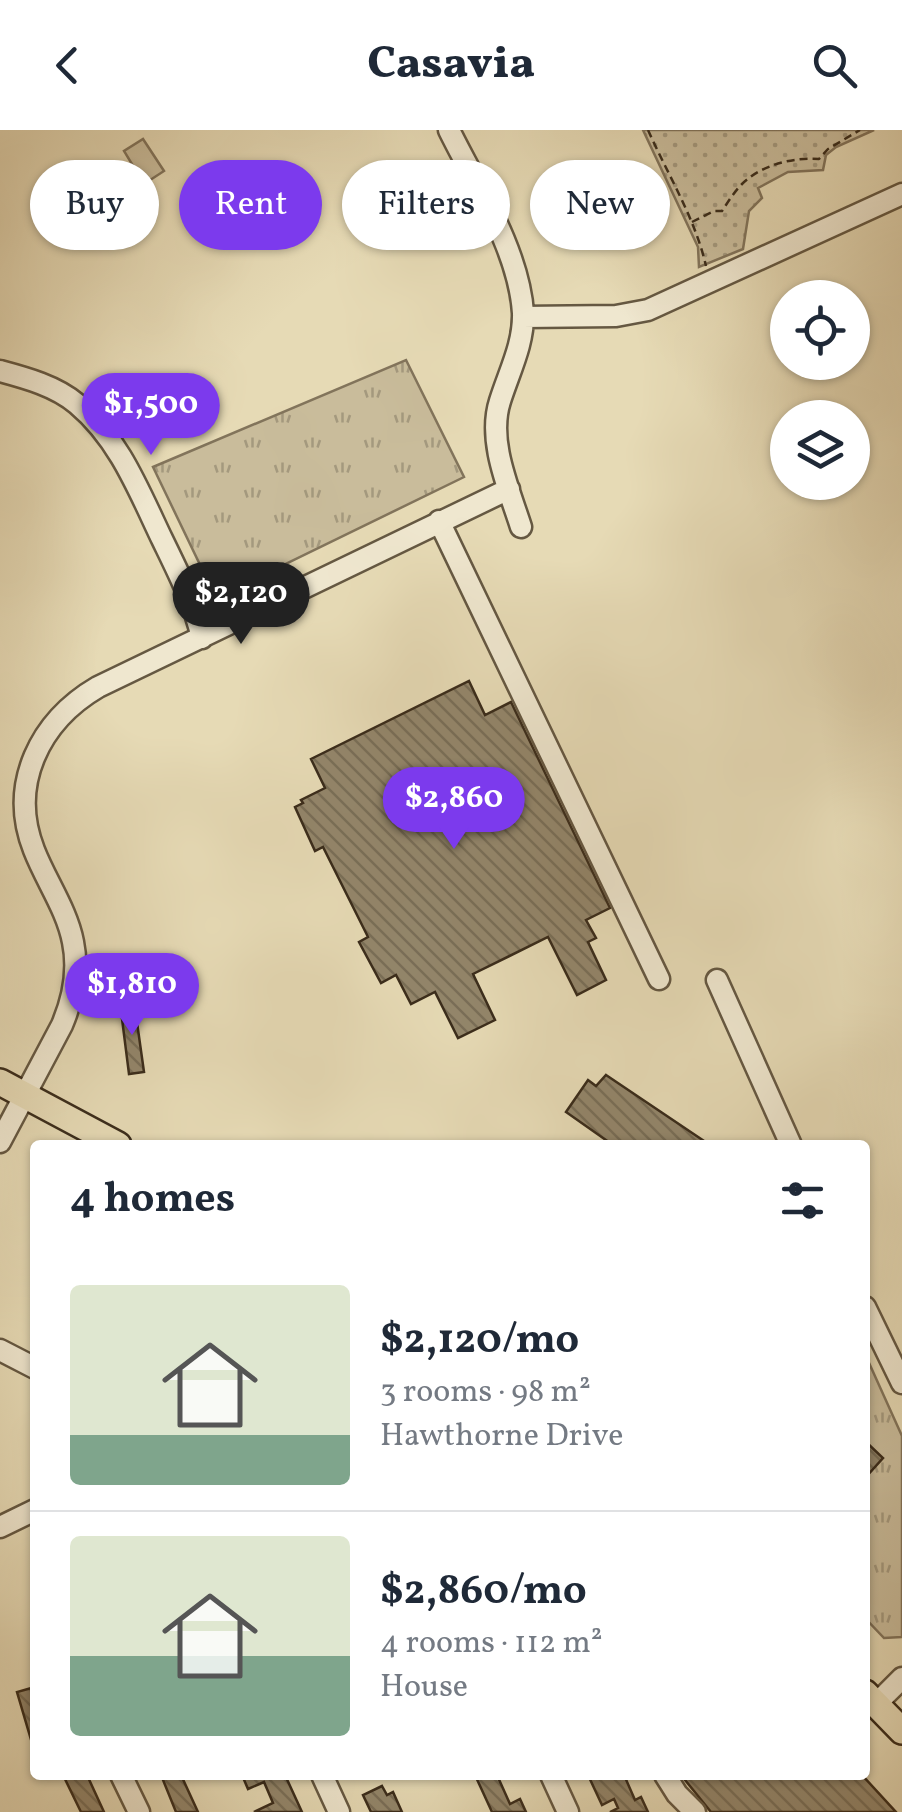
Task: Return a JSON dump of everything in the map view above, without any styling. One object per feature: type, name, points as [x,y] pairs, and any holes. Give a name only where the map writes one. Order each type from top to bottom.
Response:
[{"type":"main road","points":[[0,1082],[109,1140]]},
{"type":"main road","points":[[870,1699],[902,1730]]},
{"type":"street","points":[[449,130],[504,242],[520,290],[522,334],[499,403],[496,427],[521,527]]},
{"type":"street","points":[[523,316],[616,316],[648,310],[902,194]]},
{"type":"street","points":[[0,371],[24,377],[74,401],[102,427],[130,471],[196,611],[202,638]]},
{"type":"street","points":[[0,1142],[70,1006],[74,984],[76,962],[68,922],[32,846],[27,825],[27,780],[50,727],[80,698],[509,490]]},
{"type":"street","points":[[439,521],[659,979]]},
{"type":"street","points":[[717,980],[790,1140]]},
{"type":"street","points":[[870,1317],[902,1383]]},
{"type":"street","points":[[0,1350],[30,1365]]},
{"type":"street","points":[[0,1527],[30,1512]]},
{"type":"street","points":[[870,1699],[902,1678]]},
{"type":"street","points":[[123,1780],[139,1812]]},
{"type":"street","points":[[324,1780],[340,1812]]},
{"type":"street","points":[[553,1780],[568,1812]]},
{"type":"street","points":[[668,1780],[694,1812]]},
{"type":"path","points":[[648,130],[701,242],[711,282]]},
{"type":"path","points":[[692,222],[722,211],[744,182],[768,168],[796,157],[819,159],[860,130]]},
{"type":"green space","points":[[643,130],[874,130],[836,147],[826,155],[823,170],[788,172],[758,188],[762,198],[749,211],[743,249],[699,267],[698,247],[670,187],[670,160],[657,160]]},
{"type":"green space","points":[[143,139],[157,160],[129,160],[124,151]]},
{"type":"green space","points":[[406,360],[464,477],[216,598],[153,467]]},
{"type":"green space","points":[[870,1365],[902,1436],[902,1637],[884,1638],[870,1623]]},
{"type":"building","points":[[469,681],[485,715],[511,702],[610,908],[586,920],[596,938],[588,942],[606,980],[577,995],[548,937],[473,974],[495,1020],[458,1038],[435,992],[411,1004],[396,975],[381,983],[359,942],[368,937],[323,847],[315,851],[295,807],[325,788],[311,759]]},
{"type":"building","points":[[134,1001],[144,1072],[129,1074],[120,1003]]},
{"type":"building","points":[[606,1075],[703,1140],[606,1140],[566,1112],[588,1080],[596,1086]]},
{"type":"building","points":[[870,1446],[883,1458],[870,1472]]},
{"type":"building","points":[[30,1688],[30,1736],[17,1692]]},
{"type":"building","points":[[65,1780],[89,1780],[104,1812],[81,1812]]},
{"type":"building","points":[[163,1780],[183,1780],[198,1812],[176,1812]]},
{"type":"building","points":[[244,1780],[287,1780],[302,1812],[254,1812],[273,1803],[264,1782],[248,1789]]},
{"type":"building","points":[[477,1780],[499,1780],[510,1804],[520,1799],[526,1812],[492,1812]]},
{"type":"building","points":[[590,1780],[626,1780],[635,1800],[641,1797],[648,1812],[610,1812],[618,1808],[614,1799],[602,1805]]},
{"type":"building","points":[[685,1780],[867,1780],[896,1812],[711,1812]]},
{"type":"building","points":[[382,1786],[387,1795],[393,1792],[402,1812],[371,1812],[363,1795]]}]
